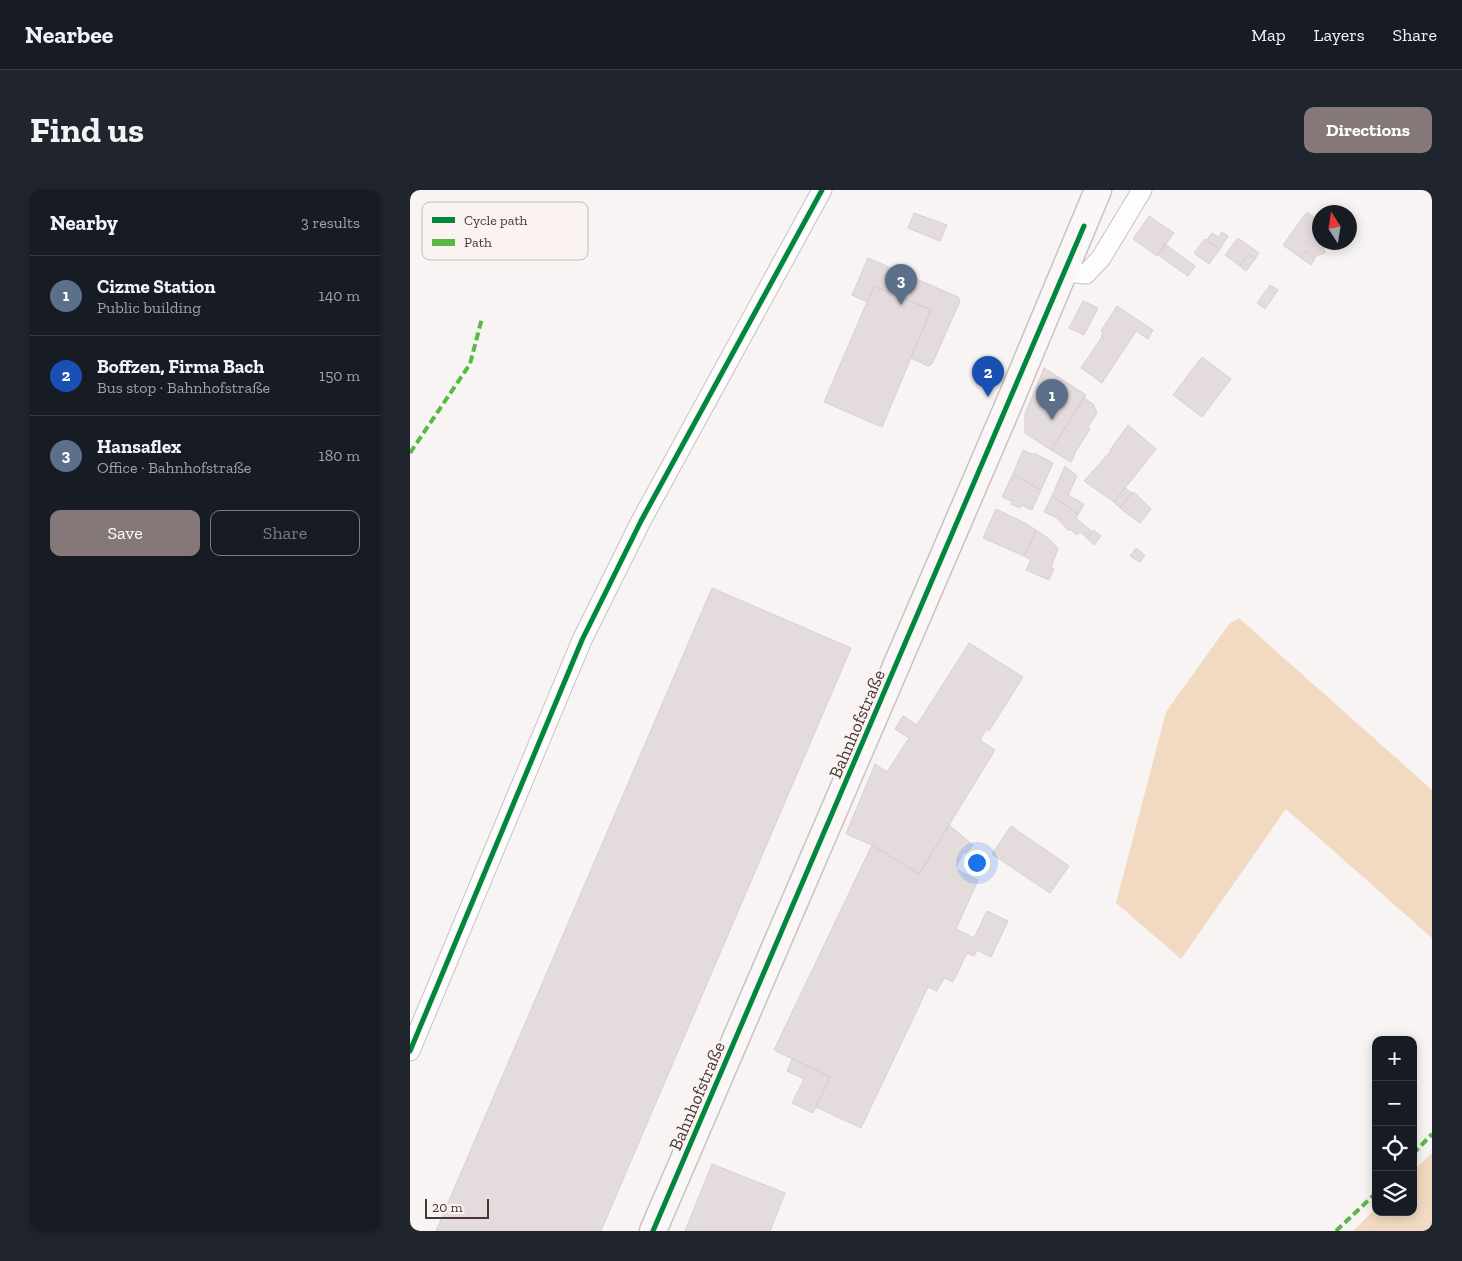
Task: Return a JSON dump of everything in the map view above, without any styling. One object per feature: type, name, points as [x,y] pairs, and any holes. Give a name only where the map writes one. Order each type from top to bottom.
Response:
[{"type":"main road","name":"Bahnhofstraße","points":[[653,1231],[1098,190]]},
{"type":"street","points":[[410,1051],[582,640],[641,521],[822,190]]},
{"type":"street","points":[[1064,272],[1086,274],[1102,258],[1142,190]]},
{"type":"shaded area","points":[[1239,618],[1432,790],[1432,938],[1286,809],[1181,959],[1116,903],[1166,712],[1229,624]]},
{"type":"shaded area","points":[[1432,1153],[1432,1231],[1353,1231],[1372,1212],[1372,1216],[1417,1216],[1417,1167]]},
{"type":"building","points":[[1307,212],[1312,216],[1312,250],[1324,250],[1325,253],[1315,258],[1306,251],[1301,258],[1283,245]]},
{"type":"building","points":[[914,213],[947,225],[940,241],[908,228]]},
{"type":"building","points":[[1149,216],[1174,233],[1157,256],[1133,239]]},
{"type":"building","points":[[1222,232],[1228,236],[1220,249],[1207,240],[1212,233],[1218,237]]},
{"type":"building","points":[[1238,238],[1259,253],[1255,259],[1249,254],[1240,266],[1225,255]]},
{"type":"building","points":[[1205,239],[1220,249],[1209,264],[1194,253]]},
{"type":"building","points":[[1165,244],[1195,266],[1188,276],[1158,255]]},
{"type":"building","points":[[1306,251],[1315,258],[1311,265],[1301,258]]},
{"type":"building","points":[[1249,254],[1255,259],[1246,271],[1240,266]]},
{"type":"building","points":[[868,258],[958,297],[960,301],[932,364],[928,366],[911,358],[931,310],[874,286],[867,302],[852,295]]},
{"type":"building","points":[[1270,285],[1278,290],[1265,309],[1257,303]]},
{"type":"building","points":[[874,286],[931,310],[882,427],[824,402]]},
{"type":"building","points":[[1083,301],[1098,308],[1084,335],[1069,328]]},
{"type":"building","points":[[1117,306],[1153,330],[1148,339],[1136,331],[1102,383],[1081,368],[1102,337],[1103,332],[1101,331]]},
{"type":"building","points":[[1202,357],[1231,379],[1202,417],[1173,395]]},
{"type":"building","points":[[1044,368],[1086,395],[1051,450],[1025,433],[1025,414]]},
{"type":"building","points":[[1084,398],[1093,404],[1097,413],[1071,462],[1051,450]]},
{"type":"building","points":[[1128,425],[1156,449],[1114,502],[1084,481],[1111,451]]},
{"type":"building","points":[[1023,450],[1034,455],[1034,453],[1053,463],[1041,490],[1013,474]]},
{"type":"building","points":[[1065,466],[1077,476],[1068,495],[1084,504],[1078,515],[1052,496]]},
{"type":"building","points":[[1013,474],[1041,490],[1032,510],[1021,505],[1020,508],[1011,504],[1012,501],[1002,497]]},
{"type":"building","points":[[1125,488],[1132,493],[1120,508],[1114,502]]},
{"type":"building","points":[[1134,492],[1151,509],[1140,523],[1120,508]]},
{"type":"building","points":[[1052,496],[1078,515],[1076,518],[1092,532],[1087,538],[1080,532],[1077,535],[1070,529],[1069,531],[1057,518],[1044,512]]},
{"type":"building","points":[[996,509],[1036,530],[1024,556],[983,538]]},
{"type":"building","points":[[1036,530],[1048,538],[1058,549],[1051,567],[1054,569],[1049,580],[1026,570],[1031,560],[1024,556]]},
{"type":"building","points":[[1094,530],[1101,536],[1094,545],[1087,538]]},
{"type":"building","points":[[1136,548],[1145,555],[1140,562],[1130,556]]},
{"type":"building","points":[[712,588],[851,648],[601,1231],[436,1231]]},
{"type":"building","points":[[969,643],[1023,677],[989,731],[986,729],[980,740],[995,750],[919,874],[872,845],[846,834],[875,764],[887,772],[909,738],[895,729],[903,716],[917,725]]},
{"type":"building","points":[[949,825],[973,845],[966,853],[963,853],[955,869],[978,880],[956,929],[974,938],[987,911],[1008,921],[991,957],[977,950],[974,956],[967,953],[953,982],[944,978],[937,991],[928,987],[861,1128],[816,1107],[830,1077],[774,1050],[872,845],[919,874]]},
{"type":"building","points":[[1011,826],[1069,866],[1050,893],[992,854]]},
{"type":"building","points":[[792,1059],[830,1077],[813,1113],[792,1103],[804,1079],[787,1071]]},
{"type":"building","points":[[712,1164],[785,1193],[770,1231],[685,1231]]},
{"type":"marked path","points":[[410,453],[470,364],[482,318]]},
{"type":"marked path","points":[[1417,1150],[1432,1134]]},
{"type":"marked path","points":[[1336,1231],[1372,1197]]},
{"type":"cycle path","points":[[410,1051],[582,640],[641,521],[822,190]]},
{"type":"cycle path","points":[[653,1231],[1084,226]]},
{"type":"place","name":"Hansaflex","points":[[901,305]]},
{"type":"place","name":"Boffzen, Firma Bach","points":[[988,397]]},
{"type":"place","name":"Cizme Station","points":[[1052,420]]}]
